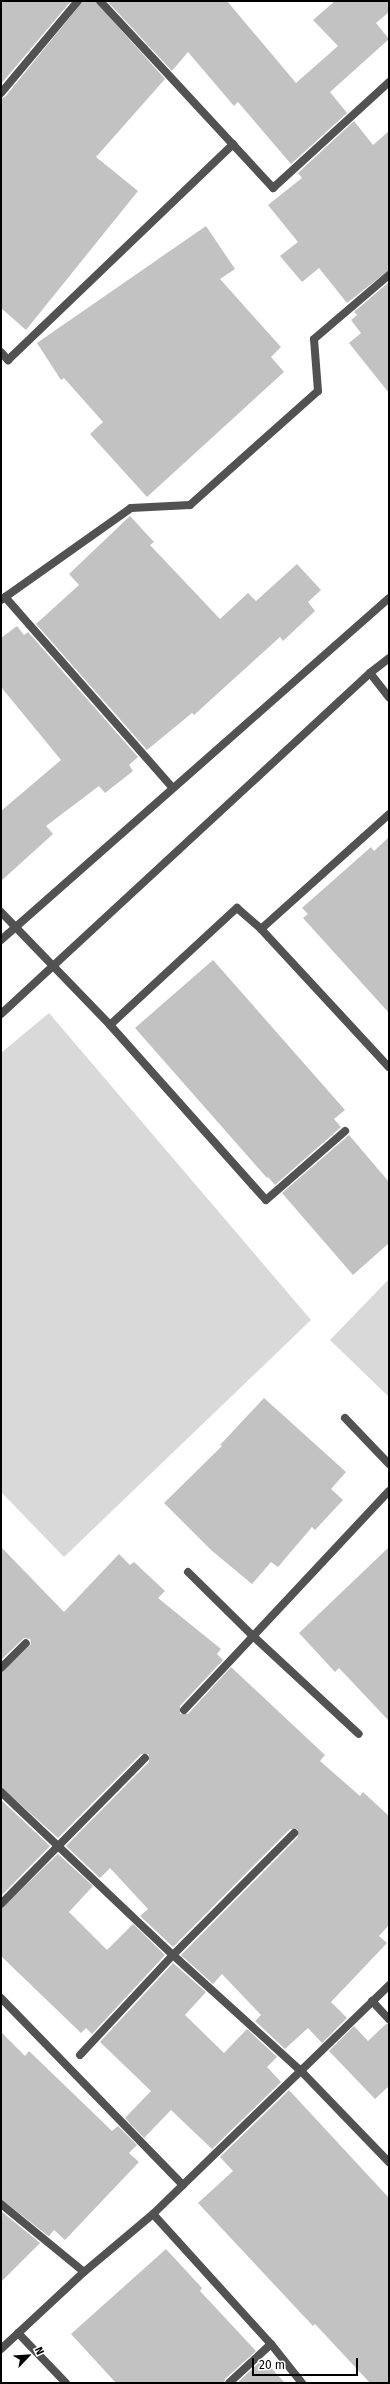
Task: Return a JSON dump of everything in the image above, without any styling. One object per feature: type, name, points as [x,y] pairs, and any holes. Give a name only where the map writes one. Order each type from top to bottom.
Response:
[{"type":"street","points":[[1,93],[78,1]]},
{"type":"street","points":[[100,1],[273,188],[389,82]]},
{"type":"street","points":[[1,352],[8,360],[233,144]]},
{"type":"street","points":[[173,788],[3,599],[131,508],[190,505],[318,390],[314,339],[389,275]]},
{"type":"street","points":[[1,940],[389,598]]},
{"type":"street","points":[[1,1014],[370,673],[389,658]]},
{"type":"street","points":[[370,673],[389,697]]},
{"type":"street","points":[[261,929],[389,814]]},
{"type":"street","points":[[110,1025],[238,908],[261,929],[389,1067]]},
{"type":"street","points":[[1,912],[110,1025],[266,1200],[345,1132]]},
{"type":"street","points":[[345,1418],[389,1464]]},
{"type":"street","points":[[184,1710],[389,1491]]},
{"type":"street","points":[[188,1572],[253,1636],[359,1734]]},
{"type":"street","points":[[1,1668],[26,1643]]},
{"type":"street","points":[[1,1904],[145,1758]]},
{"type":"street","points":[[1,1792],[173,1955],[301,2071],[389,2162]]},
{"type":"street","points":[[80,2055],[173,1955],[294,1833]]},
{"type":"street","points":[[1,2349],[84,2272],[153,2214],[389,1985]]},
{"type":"street","points":[[1,1998],[183,2185]]},
{"type":"street","points":[[372,2001],[389,2019]]},
{"type":"street","points":[[1,2204],[84,2272]]},
{"type":"street","points":[[153,2214],[271,2344],[302,2383]]},
{"type":"street","points":[[18,2333],[66,2383]]},
{"type":"street","points":[[229,2383],[271,2344]]},
{"type":"shaded area","points":[[49,1013],[311,1320],[64,1557],[1,1492],[1,1053]]},
{"type":"shaded area","points":[[389,1279],[389,1397],[330,1340]]},
{"type":"building","points":[[1,1],[71,1],[1,84]]},
{"type":"building","points":[[83,1],[95,1],[165,79],[96,157],[138,191],[26,330],[1,308],[1,98],[5,97]]},
{"type":"building","points":[[107,1],[227,1],[296,83],[338,46],[313,20],[335,1],[389,1],[389,12],[376,23],[389,39],[330,92],[347,113],[291,164],[238,102],[234,106],[188,52],[172,71]]},
{"type":"building","points":[[354,121],[373,145],[389,131],[389,270],[347,303],[319,268],[302,282],[280,256],[298,242],[268,205],[302,178],[298,173]]},
{"type":"building","points":[[206,226],[235,269],[220,279],[281,347],[271,357],[284,372],[147,497],[90,434],[103,422],[64,378],[61,380],[37,343]]},
{"type":"building","points":[[389,282],[389,393],[349,343],[361,333],[351,320],[357,315],[354,312]]},
{"type":"building","points":[[130,516],[154,542],[150,545],[220,619],[248,593],[256,601],[297,564],[321,590],[308,602],[315,611],[283,641],[280,637],[194,715],[192,713],[147,750],[36,624],[79,585],[69,574]]},
{"type":"building","points":[[17,626],[24,635],[28,632],[138,757],[129,765],[133,771],[105,793],[99,786],[46,826],[53,834],[1,881],[1,811],[61,760],[1,687],[1,638]]},
{"type":"building","points":[[389,837],[389,1013],[303,918],[308,914],[302,908],[371,847],[374,851]]},
{"type":"building","points":[[213,960],[345,1110],[334,1119],[341,1127],[275,1185],[268,1177],[267,1178],[135,1028]]},
{"type":"building","points":[[349,1135],[389,1182],[389,1243],[353,1275],[282,1193]]},
{"type":"building","points":[[264,1398],[346,1472],[331,1489],[343,1500],[315,1530],[312,1527],[278,1567],[271,1562],[252,1584],[211,1550],[164,1503],[222,1446],[220,1445]]},
{"type":"building","points":[[1,1547],[64,1612],[119,1554],[130,1565],[134,1562],[165,1591],[158,1598],[221,1649],[217,1654],[223,1660],[180,1706],[180,1714],[188,1714],[231,1667],[325,1755],[320,1761],[360,1796],[363,1792],[389,1816],[389,1925],[379,1936],[387,1943],[331,2002],[347,2018],[322,2043],[308,2028],[285,2049],[255,2021],[261,2015],[222,1974],[213,1984],[181,1955],[298,1837],[298,1829],[290,1829],[173,1947],[140,1916],[148,1909],[110,1868],[100,1878],[66,1846],[149,1762],[149,1754],[141,1754],[58,1838],[1,1787],[1,1673],[31,1644],[30,1639],[24,1638],[1,1660]]},
{"type":"building","points":[[389,1547],[389,1721],[339,1668],[335,1672],[299,1633]]},
{"type":"building","points":[[1,1800],[50,1846],[1,1896]]},
{"type":"building","points":[[58,1854],[93,1886],[69,1912],[107,1950],[133,1924],[165,1955],[92,2034],[86,2028],[81,2033],[1,1956],[1,1909]]},
{"type":"building","points":[[173,1963],[206,1992],[185,2015],[224,2053],[247,2029],[277,2057],[267,2067],[281,2082],[212,2149],[171,2110],[144,2138],[125,2118],[151,2091],[100,2042]]},
{"type":"building","points":[[386,2024],[389,2024],[389,2086],[375,2099],[329,2051],[354,2026],[368,2041]]},
{"type":"building","points":[[1,2032],[25,2056],[29,2051],[112,2131],[118,2126],[137,2145],[129,2153],[139,2162],[65,2240],[54,2230],[49,2236],[47,2235],[1,2199]]},
{"type":"building","points":[[289,2090],[389,2198],[389,2383],[370,2383],[315,2324],[313,2326],[198,2203],[233,2171],[220,2157]]},
{"type":"building","points":[[1,2211],[40,2243],[1,2282]]},
{"type":"building","points":[[166,2249],[202,2288],[200,2291],[256,2351],[225,2379],[224,2383],[116,2383],[71,2334]]},
{"type":"building","points":[[263,2359],[285,2383],[237,2383]]}]
